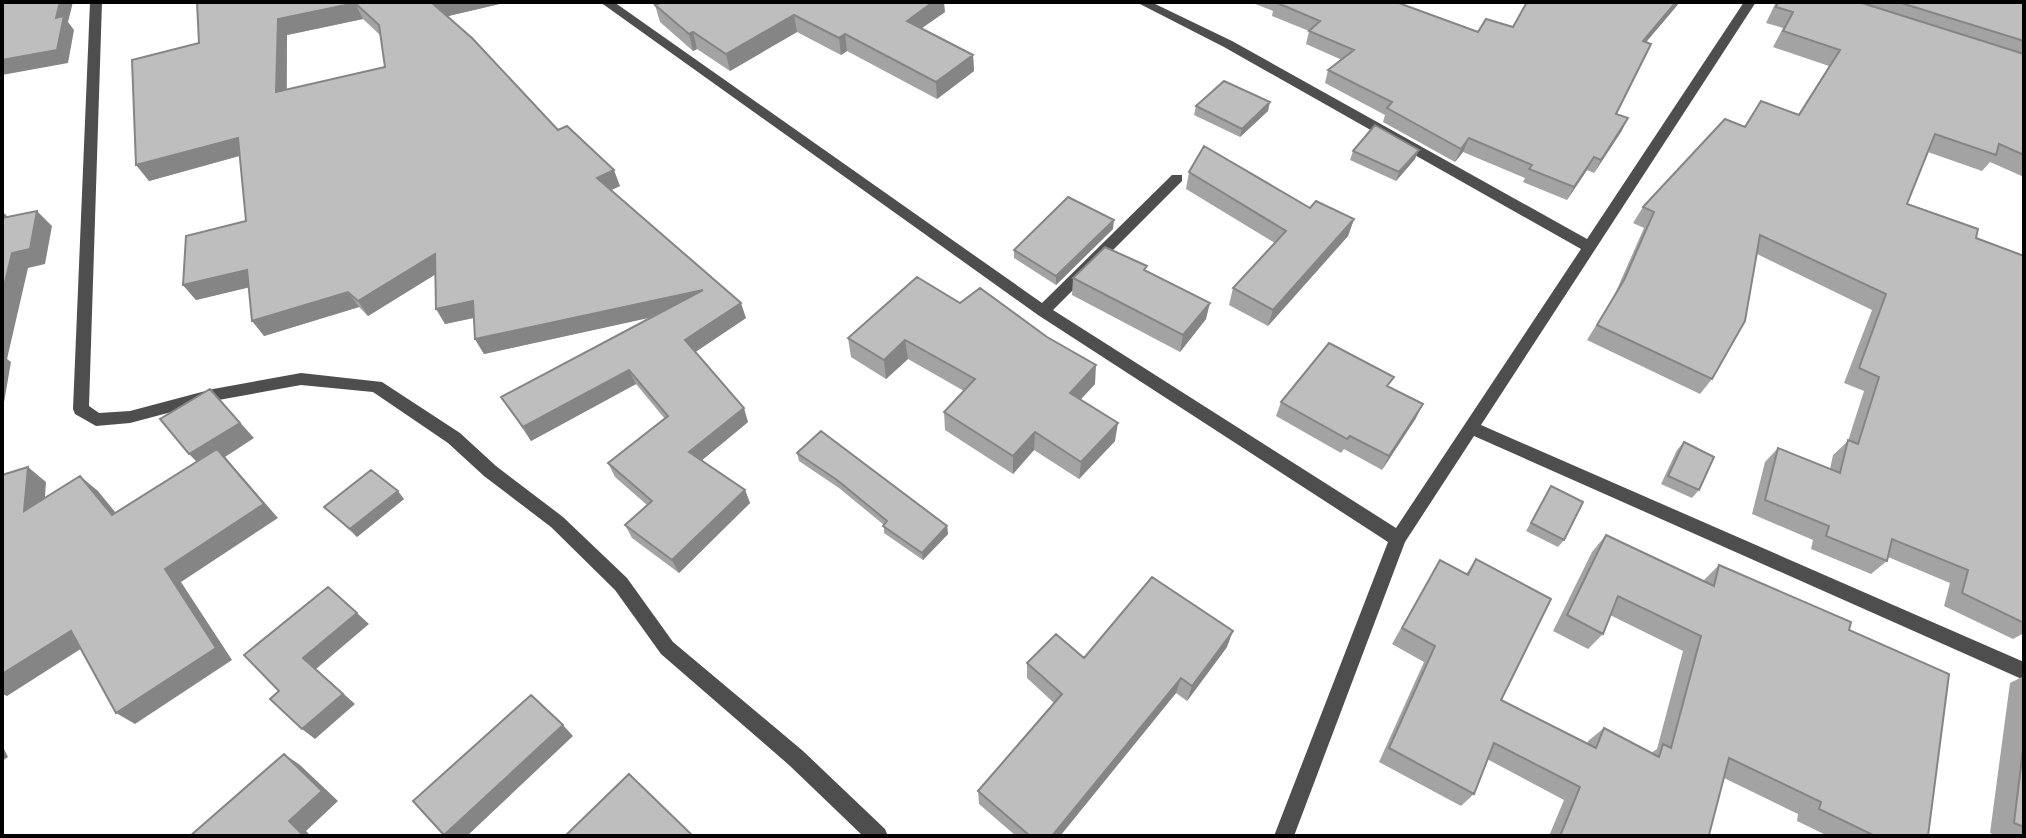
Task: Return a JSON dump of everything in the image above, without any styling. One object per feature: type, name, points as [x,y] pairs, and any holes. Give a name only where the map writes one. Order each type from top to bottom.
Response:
[{"type":"street","points":[[96,2],[81,409],[96,420],[130,417],[213,395],[301,379],[376,386],[454,438],[490,471],[557,522],[621,584],[667,648],[796,758],[878,836]]},
{"type":"street","points":[[606,2],[1043,311],[1398,539]]},
{"type":"street","points":[[1142,2],[1228,44],[1589,247]]},
{"type":"street","points":[[1284,836],[1398,539],[1750,2]]},
{"type":"street","points":[[1043,311],[1177,178]]},
{"type":"street","points":[[1471,428],[2024,671]]},
{"type":"building","points":[[2,2],[60,2],[56,18],[64,16],[57,50],[2,60]]},
{"type":"building","points":[[197,2],[435,2],[432,3],[472,38],[558,130],[567,126],[614,170],[597,178],[741,303],[685,340],[744,408],[689,452],[745,490],[672,560],[625,525],[652,501],[608,463],[668,416],[629,370],[523,427],[501,397],[703,290],[475,339],[473,301],[436,309],[435,254],[358,301],[348,292],[252,321],[247,270],[183,285],[186,236],[246,221],[238,138],[136,165],[132,60],[199,43]],"holes":[[[355,3],[379,25],[385,67],[276,92],[278,19]]]},
{"type":"building","points":[[662,2],[933,2],[907,21],[973,55],[936,82],[845,34],[839,38],[794,15],[726,54],[693,32],[689,34],[655,5]]},
{"type":"building","points":[[1275,2],[1396,2],[1478,32],[1486,19],[1513,27],[1527,2],[1676,2],[1643,41],[1651,44],[1616,114],[1628,118],[1601,160],[1594,157],[1574,187],[1529,169],[1532,165],[1469,138],[1461,149],[1387,108],[1392,102],[1328,70],[1354,50],[1309,31],[1320,21]]},
{"type":"building","points":[[1778,2],[1859,2],[2024,54],[2024,155],[1999,144],[1996,155],[1935,134],[1907,204],[1978,229],[1976,238],[2024,256],[2024,623],[1962,593],[1968,570],[1892,539],[1887,561],[1826,536],[1829,526],[1765,500],[1778,448],[1840,473],[1848,440],[1858,444],[1879,377],[1859,368],[1886,294],[1760,235],[1745,321],[1712,379],[1597,325],[1624,280],[1654,212],[1643,207],[1725,119],[1745,127],[1761,101],[1799,115],[1840,50],[1783,31],[1793,12],[1776,7]]},
{"type":"building","points":[[1898,2],[2024,2],[2024,41]]},
{"type":"building","points":[[1224,81],[1270,102],[1242,129],[1196,106]]},
{"type":"building","points":[[1375,125],[1419,150],[1399,172],[1353,151]]},
{"type":"building","points":[[1204,146],[1310,208],[1316,201],[1354,219],[1273,310],[1233,288],[1286,231],[1189,172]]},
{"type":"building","points":[[1068,197],[1114,220],[1056,276],[1014,250]]},
{"type":"building","points":[[37,211],[30,249],[12,253],[2,295],[2,218]]},
{"type":"building","points":[[1105,247],[1147,266],[1144,270],[1210,303],[1183,335],[1073,278]]},
{"type":"building","points":[[917,277],[960,303],[980,288],[1047,337],[1096,365],[1070,393],[1118,423],[1081,462],[1035,432],[1013,456],[944,412],[975,379],[905,340],[884,360],[848,338]]},
{"type":"building","points":[[1329,343],[1394,377],[1387,386],[1423,404],[1389,456],[1350,436],[1347,439],[1281,402]]},
{"type":"building","points":[[210,389],[240,423],[189,454],[160,419]]},
{"type":"building","points":[[821,431],[947,526],[922,553],[883,526],[887,521],[837,480],[797,453]]},
{"type":"building","points":[[1684,442],[1714,457],[1699,490],[1668,476]]},
{"type":"building","points":[[217,449],[264,504],[165,569],[216,648],[116,713],[71,631],[2,674],[2,475],[28,467],[24,511],[80,476],[112,515]]},
{"type":"building","points":[[371,470],[398,491],[350,529],[324,507]]},
{"type":"building","points":[[1551,486],[1583,502],[1564,540],[1531,523]]},
{"type":"building","points":[[1606,535],[1714,586],[1719,565],[1851,622],[1849,630],[1949,674],[1928,836],[1875,836],[1819,809],[1821,802],[1729,758],[1709,835],[1712,836],[1560,836],[1580,787],[1494,743],[1474,794],[1389,748],[1435,646],[1402,628],[1440,560],[1468,575],[1476,559],[1551,599],[1501,700],[1596,748],[1604,728],[1659,757],[1663,744],[1671,748],[1701,636],[1618,596],[1603,634],[1567,615]]},
{"type":"building","points":[[1152,577],[1233,631],[1192,686],[1181,678],[1052,836],[1030,836],[978,791],[1062,694],[1027,663],[1056,634],[1084,658]]},
{"type":"building","points":[[328,587],[357,613],[303,658],[343,694],[302,729],[270,699],[279,691],[244,655]]},
{"type":"building","points":[[531,695],[563,725],[444,835],[413,801]]},
{"type":"building","points":[[2024,741],[2024,827],[2014,823]]},
{"type":"building","points":[[284,754],[322,791],[289,821],[304,836],[190,836]]},
{"type":"building","points":[[629,774],[693,836],[565,836]]}]
